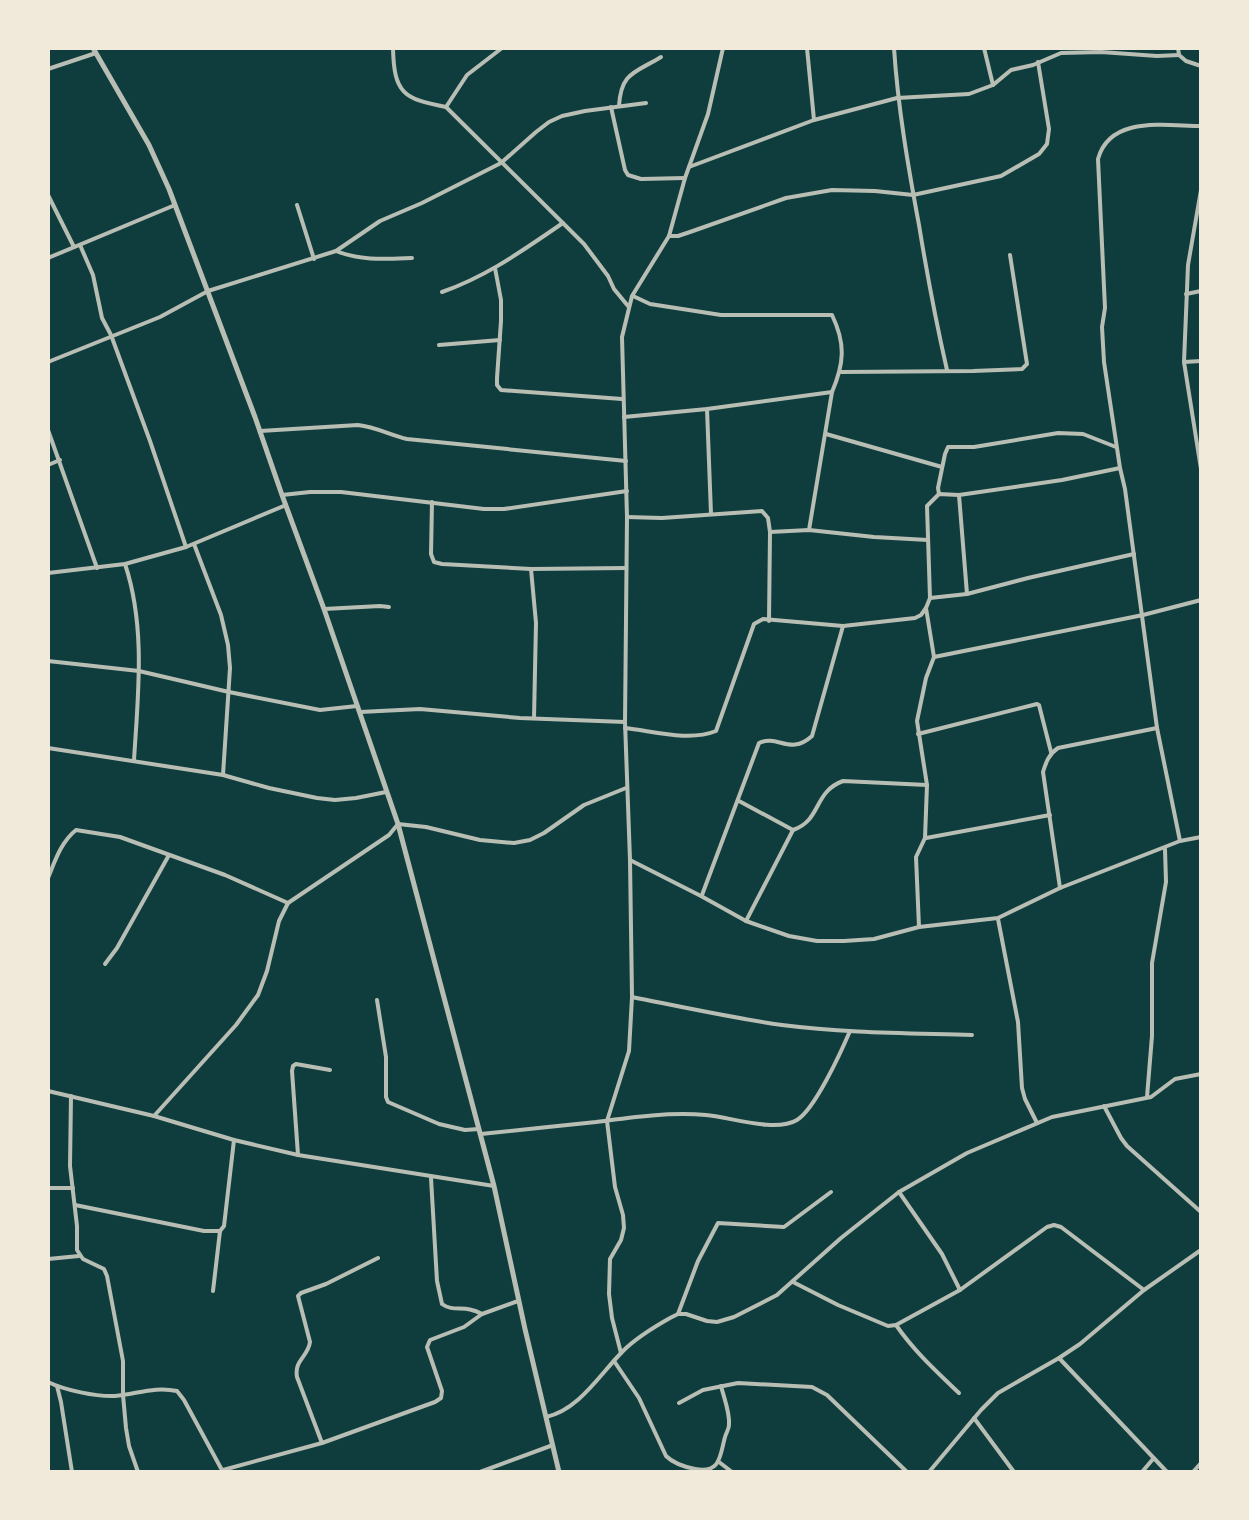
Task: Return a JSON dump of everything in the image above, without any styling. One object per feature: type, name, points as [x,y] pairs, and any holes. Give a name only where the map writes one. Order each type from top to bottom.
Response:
[{"type":"street","points":[[393,48],[393,68],[402,91],[422,103],[446,107],[584,244],[628,306]]},
{"type":"street","points":[[446,107],[467,75],[502,48]]},
{"type":"street","points":[[621,1353],[609,1294],[610,1259],[624,1228],[615,1187],[607,1121],[629,1051],[632,997],[625,725],[627,491],[622,337],[632,296],[669,236],[685,178],[708,114],[723,48]]},
{"type":"street","points":[[807,48],[814,120]]},
{"type":"street","points":[[894,48],[897,98],[947,370]]},
{"type":"street","points":[[984,48],[993,85]]},
{"type":"street","points":[[1178,48],[1179,55],[1186,61],[1201,66]]},
{"type":"street","points":[[48,69],[94,51],[149,145],[175,205],[260,431],[398,824],[494,1186],[559,1472]]},
{"type":"street","points":[[689,167],[814,120],[897,98],[969,94],[993,85],[1011,70],[1069,52],[1179,55]]},
{"type":"street","points":[[619,106],[622,84],[631,74],[661,57]]},
{"type":"street","points":[[669,236],[678,236],[786,198],[832,190],[913,195],[1001,176],[1023,165],[1044,150],[1047,144],[1049,129],[1038,62]]},
{"type":"street","points":[[48,362],[160,317],[208,291],[336,251],[380,221],[501,163],[549,122],[562,116],[646,103]]},
{"type":"street","points":[[611,107],[628,175],[641,179],[685,178]]},
{"type":"street","points":[[1180,841],[1157,728],[1125,489],[1104,362],[1099,154],[1104,144],[1124,129],[1137,126],[1201,126]]},
{"type":"street","points":[[1201,190],[1188,265],[1184,362],[1201,469]]},
{"type":"street","points":[[48,195],[89,263],[101,314],[150,441],[186,547]]},
{"type":"street","points":[[48,258],[175,205]]},
{"type":"street","points":[[297,205],[314,259]]},
{"type":"street","points":[[442,292],[495,268],[563,223]]},
{"type":"street","points":[[336,251],[370,260],[412,258]]},
{"type":"street","points":[[841,372],[1022,369],[1027,364],[1010,255]]},
{"type":"street","points":[[495,268],[501,300],[497,378],[501,390],[624,400]]},
{"type":"street","points":[[1186,294],[1201,291]]},
{"type":"street","points":[[632,296],[650,304],[721,315],[832,315],[841,345],[841,372],[832,392],[809,530]]},
{"type":"street","points":[[439,345],[500,340]]},
{"type":"street","points":[[1184,362],[1201,361]]},
{"type":"street","points":[[624,417],[832,392]]},
{"type":"street","points":[[707,409],[711,514]]},
{"type":"street","points":[[260,431],[372,426],[407,439],[626,461]]},
{"type":"street","points":[[48,430],[97,568]]},
{"type":"street","points":[[48,661],[139,671],[320,710],[404,708],[625,725],[687,736],[703,735],[716,731],[754,624],[763,619],[843,626],[921,615],[930,598],[927,506],[939,494],[948,447],[974,447],[1058,433],[1083,434],[1116,447]]},
{"type":"street","points":[[826,434],[942,467]]},
{"type":"street","points":[[48,465],[60,460]]},
{"type":"street","points":[[939,494],[959,495],[1120,468]]},
{"type":"street","points":[[282,495],[341,492],[504,509],[627,491]]},
{"type":"street","points":[[959,495],[967,594]]},
{"type":"street","points":[[432,502],[431,554],[434,562],[531,569],[626,568]]},
{"type":"street","points":[[48,573],[125,564],[186,547],[286,505]]},
{"type":"street","points":[[627,517],[662,518],[762,511],[768,518],[770,532],[769,621]]},
{"type":"street","points":[[770,532],[809,530],[928,540]]},
{"type":"street","points":[[194,544],[221,615],[228,645],[230,668],[223,775]]},
{"type":"street","points":[[930,598],[967,594],[1134,554]]},
{"type":"street","points":[[125,564],[133,598],[139,671],[134,761]]},
{"type":"street","points":[[531,569],[536,623],[534,718]]},
{"type":"street","points":[[934,657],[1143,615],[1201,600]]},
{"type":"street","points":[[324,609],[389,607]]},
{"type":"street","points":[[919,927],[916,857],[925,838],[927,785],[917,721],[934,657],[926,608]]},
{"type":"street","points":[[701,896],[759,743],[765,740],[794,746],[812,736],[843,626]]},
{"type":"street","points":[[918,734],[1037,704],[1051,752]]},
{"type":"street","points":[[1060,888],[1043,772],[1051,752],[1157,728]]},
{"type":"street","points":[[48,748],[223,775],[269,788],[335,800],[386,792]]},
{"type":"street","points":[[746,921],[793,830],[808,823],[833,785],[843,781],[927,785]]},
{"type":"street","points":[[398,824],[426,827],[480,840],[514,843],[530,840],[584,805],[627,788]]},
{"type":"street","points":[[738,800],[793,830]]},
{"type":"street","points":[[925,838],[1050,815]]},
{"type":"street","points":[[154,1116],[236,1025],[258,995],[279,921],[288,903],[389,835],[398,824]]},
{"type":"street","points":[[48,878],[58,854],[76,830],[120,837],[225,875],[288,903]]},
{"type":"street","points":[[630,860],[746,921],[789,936],[817,941],[844,941],[874,939],[919,927],[998,918],[1060,888],[1180,841],[1201,837]]},
{"type":"street","points":[[1147,1097],[1152,1036],[1152,963],[1166,882],[1165,848]]},
{"type":"street","points":[[105,964],[169,855]]},
{"type":"street","points":[[998,918],[1018,1022],[1022,1088],[1037,1123]]},
{"type":"street","points":[[632,997],[741,1019],[850,1031],[972,1035]]},
{"type":"street","points":[[377,1000],[386,1057],[388,1102],[439,1124],[480,1132],[660,1114],[711,1115],[759,1124],[795,1121],[818,1092],[850,1031]]},
{"type":"street","points":[[298,1155],[293,1066],[330,1070]]},
{"type":"street","points":[[546,1417],[570,1406],[591,1388],[621,1353],[656,1326],[678,1314],[717,1322],[767,1302],[899,1192],[967,1153],[1052,1117],[1147,1097],[1159,1093],[1175,1079],[1201,1074]]},
{"type":"street","points":[[48,1091],[298,1155],[494,1186]]},
{"type":"street","points":[[71,1096],[69,1137],[79,1256]]},
{"type":"street","points":[[1104,1106],[1127,1146],[1201,1212]]},
{"type":"street","points":[[213,1291],[234,1140]]},
{"type":"street","points":[[431,1178],[437,1281],[442,1304],[451,1309],[471,1308],[482,1314]]},
{"type":"street","points":[[48,1188],[73,1188]]},
{"type":"street","points":[[678,1314],[698,1261],[718,1223],[784,1227],[831,1192]]},
{"type":"street","points":[[899,1192],[942,1254],[960,1290]]},
{"type":"street","points":[[75,1205],[204,1231],[220,1231]]},
{"type":"street","points":[[793,1282],[888,1326],[896,1325],[960,1290],[1054,1225],[1061,1227],[1144,1290]]},
{"type":"street","points":[[929,1472],[998,1393],[1080,1344],[1144,1290],[1201,1250]]},
{"type":"street","points":[[48,1259],[79,1256],[104,1269],[107,1276],[123,1361],[129,1446],[138,1472]]},
{"type":"street","points":[[322,1443],[297,1377],[297,1363],[310,1342],[298,1296],[378,1258]]},
{"type":"street","points":[[48,1382],[105,1396],[158,1388],[177,1391],[223,1471],[322,1443],[435,1402],[441,1398],[441,1385],[428,1343],[430,1340],[464,1327],[482,1314],[518,1301]]},
{"type":"street","points":[[896,1325],[908,1342],[959,1393]]},
{"type":"street","points":[[1059,1358],[1167,1472]]},
{"type":"street","points":[[614,1361],[639,1398],[669,1460],[699,1470],[719,1462],[729,1424],[721,1386]]},
{"type":"street","points":[[679,1403],[703,1390],[752,1382],[812,1387],[827,1395],[907,1472]]},
{"type":"street","points":[[57,1386],[72,1472]]},
{"type":"street","points":[[974,1418],[1014,1472]]},
{"type":"street","points":[[480,1472],[553,1445]]},
{"type":"street","points":[[1142,1472],[1153,1459]]},
{"type":"street","points":[[719,1462],[732,1472]]},
{"type":"street","points":[[1193,1472],[1201,1463]]}]
